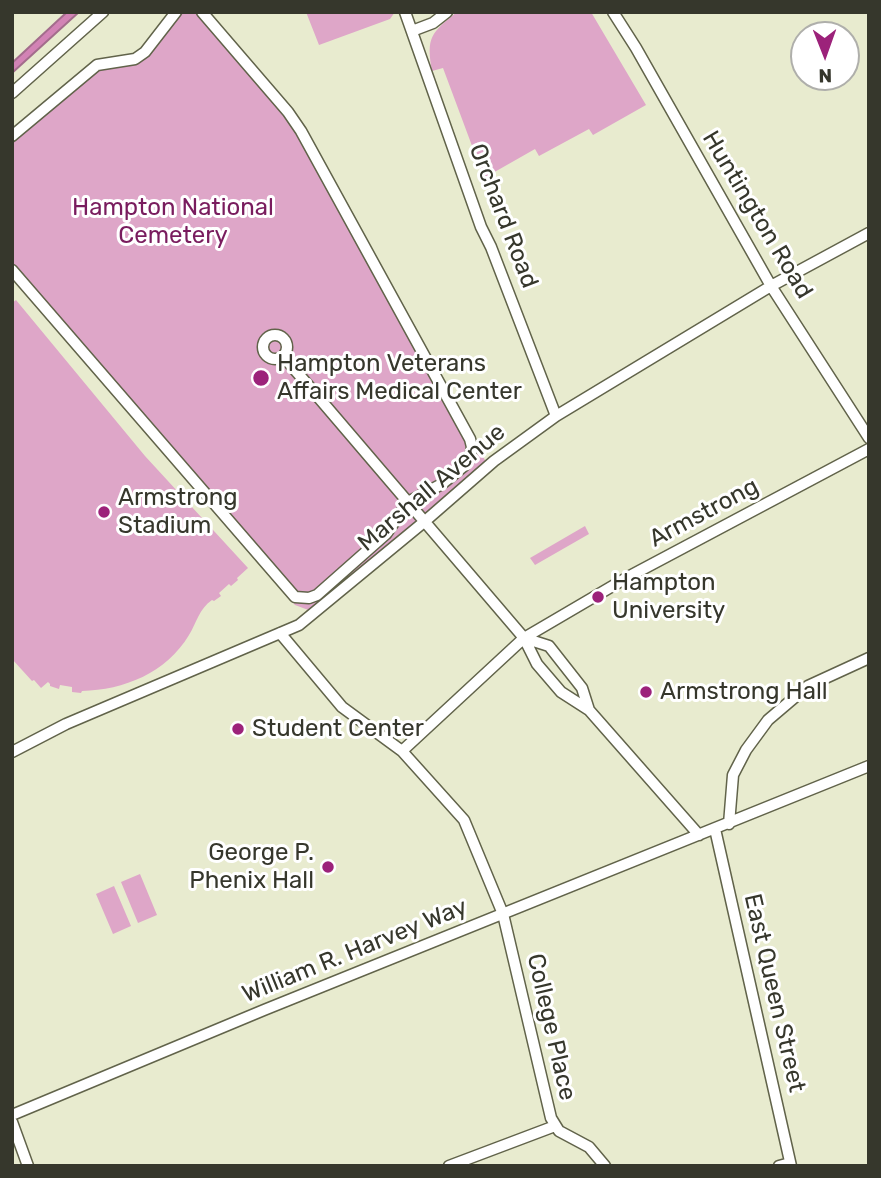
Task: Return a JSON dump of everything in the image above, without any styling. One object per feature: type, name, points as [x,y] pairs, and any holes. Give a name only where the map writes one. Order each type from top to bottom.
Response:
[{"type":"street","points":[[12,93],[103,12]]},
{"type":"street","points":[[12,136],[97,65],[135,59],[145,52],[176,12]]},
{"type":"street","points":[[12,270],[295,597],[309,598],[317,594],[386,534],[408,502],[442,484],[470,458],[470,439],[301,131],[288,112],[202,12]]},
{"type":"street","name":"Orchard Road","points":[[405,12],[481,227],[556,416]]},
{"type":"street","points":[[412,31],[433,23],[447,12]]},
{"type":"street","name":"Huntington Road","points":[[613,12],[771,286],[869,438]]},
{"type":"street","name":"Marshall Avenue","points":[[12,752],[66,724],[299,625],[494,461],[556,416],[771,286],[869,233]]},
{"type":"street","points":[[284,356],[524,638],[537,664],[561,692],[589,710],[699,835]]},
{"type":"street","name":"Armstrong","points":[[401,751],[524,638],[628,578],[869,449]]},
{"type":"street","name":"College Place","points":[[280,633],[342,707],[401,751],[464,820],[503,914],[548,1110],[555,1126],[563,1134],[589,1147],[605,1166]]},
{"type":"street","points":[[524,638],[549,646],[582,688],[589,710]]},
{"type":"street","points":[[729,824],[733,775],[746,750],[768,720],[808,686],[869,658]]},
{"type":"street","name":"William R. Harvey Way","points":[[12,1115],[869,766]]},
{"type":"street","name":"East Queen Street","points":[[715,829],[791,1164]]},
{"type":"street","points":[[12,1122],[27,1166]]},
{"type":"street","points":[[449,1166],[555,1126]]},
{"type":"street","points":[[779,1166],[791,1164]]},
{"type":"green space","name":"Hampton National Cemetery","points":[[169,12],[209,12],[278,93],[304,129],[486,462],[311,611],[295,605],[12,279],[12,132],[98,59],[126,57],[140,50]]},
{"type":"green space","points":[[306,12],[395,12],[390,19],[319,45]]},
{"type":"green space","points":[[457,12],[591,12],[646,105],[593,135],[589,129],[539,156],[535,149],[484,178],[443,68],[432,71],[432,37],[441,25]]},
{"type":"green space","name":"Armstrong Stadium","points":[[16,300],[145,456],[248,568],[238,580],[219,593],[221,596],[204,607],[189,635],[168,660],[143,677],[128,683],[81,693],[72,692],[72,687],[60,685],[59,689],[50,686],[48,682],[41,688],[12,659],[12,303]]},
{"type":"green space","points":[[585,526],[589,534],[535,565],[530,558]]},
{"type":"green space","points":[[140,874],[157,915],[138,923],[121,882]]},
{"type":"green space","points":[[114,886],[131,926],[113,934],[96,894]]},
{"type":"shaded area","points":[[67,12],[79,12],[12,73],[12,63]]},
{"type":"place","name":"Hampton Veterans Affairs Medical Center","points":[[261,378]]},
{"type":"place","name":"Armstrong Stadium","points":[[104,512]]},
{"type":"place","name":"Hampton University","points":[[598,597]]},
{"type":"place","name":"Armstrong Hall","points":[[646,692]]},
{"type":"place","name":"Student Center","points":[[238,729]]},
{"type":"place","name":"George P. Phenix Hall","points":[[328,867]]}]
